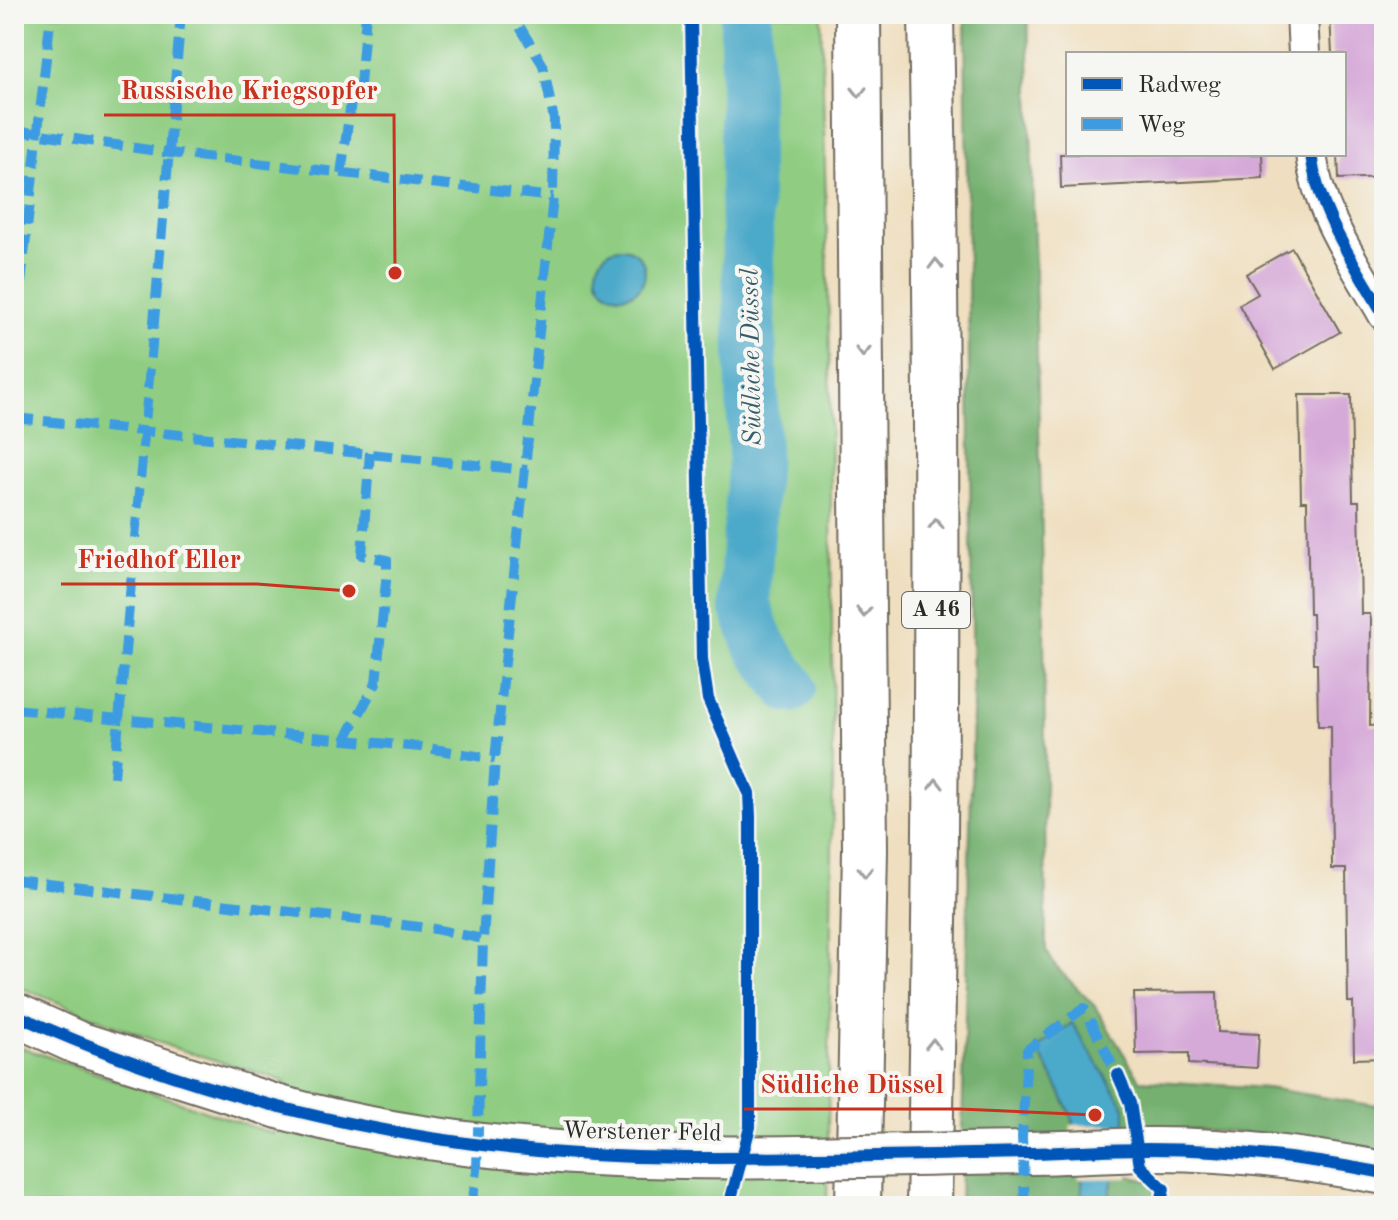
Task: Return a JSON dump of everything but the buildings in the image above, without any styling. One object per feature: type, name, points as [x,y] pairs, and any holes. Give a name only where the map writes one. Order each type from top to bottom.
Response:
[{"type":"highway","points":[[858,14],[865,850],[858,1206]]},
{"type":"highway","name":"A 46","points":[[929,1206],[936,918],[937,294],[931,14]]},
{"type":"main road","name":"Werstener Feld","points":[[14,1014],[78,1043],[279,1107],[437,1141],[580,1155],[701,1158],[1161,1149],[1278,1157],[1384,1173]]},
{"type":"street","points":[[1302,14],[1304,52]]},
{"type":"street","points":[[1311,156],[1315,179],[1331,223],[1384,315]]},
{"type":"green space","points":[[14,14],[741,14],[743,464],[734,590],[736,617],[784,698],[793,689],[757,619],[754,14],[821,14],[830,359],[833,779],[827,1206],[14,1206],[14,1045],[273,1134],[285,1081],[171,1047],[14,985]]},
{"type":"green space","points":[[965,14],[1028,14],[1044,615],[1046,950],[1056,967],[1094,1005],[1140,1080],[1267,1088],[1384,1107],[1384,1151],[1255,1134],[1125,1127],[1072,1023],[1037,1049],[1074,1124],[1082,1163],[1080,1206],[960,1206],[973,714]]},
{"type":"green space","points":[[1124,1175],[1150,1181],[1158,1191],[1156,1206],[1107,1206],[1112,1176]]},
{"type":"water","points":[[621,248],[638,255],[645,272],[638,289],[621,296],[604,289],[597,272],[604,255]]},
{"type":"water","points":[[1072,1023],[1125,1107],[1125,1127],[1107,1206],[1080,1206],[1082,1163],[1074,1124],[1037,1049]]},
{"type":"pier","points":[[1070,1125],[1129,1125],[1128,1178],[1079,1179]]},
{"type":"waterway","name":"Südliche Düssel","points":[[746,14],[746,197],[754,453],[744,603],[759,644],[790,687]]},
{"type":"marked path","points":[[14,345],[51,14]]},
{"type":"marked path","points":[[114,777],[181,14]]},
{"type":"marked path","points":[[341,174],[353,87],[360,85],[366,14]]},
{"type":"marked path","points":[[472,1206],[477,1170],[483,939],[495,759],[553,197],[554,120],[543,65],[512,14]]},
{"type":"marked path","points":[[14,130],[170,153],[553,197]]},
{"type":"marked path","points":[[14,418],[527,470]]},
{"type":"marked path","points":[[345,740],[376,683],[387,571],[387,560],[362,555],[370,452]]},
{"type":"marked path","points":[[14,709],[421,747],[495,759]]},
{"type":"marked path","points":[[14,880],[429,928],[483,939]]},
{"type":"marked path","points":[[1025,1206],[1022,1137],[1027,1050],[1084,1008],[1120,1081]]},
{"type":"cycle path","points":[[691,14],[702,659],[708,699],[749,793],[750,817],[750,1127],[729,1206]]},
{"type":"cycle path","points":[[1311,156],[1321,197],[1330,217],[1384,315]]},
{"type":"cycle path","points":[[14,1014],[179,1078],[263,1103],[436,1139],[523,1150],[700,1158],[1178,1149],[1266,1155],[1384,1173]]},
{"type":"cycle path","points":[[1118,1075],[1130,1103],[1140,1166],[1164,1189],[1160,1206]]},
{"type":"place","name":"Russische Kriegsopfer","points":[[395,273]]},
{"type":"place","name":"Friedhof Eller","points":[[349,591]]},
{"type":"place","name":"Südliche Düssel","points":[[1095,1115]]}]
